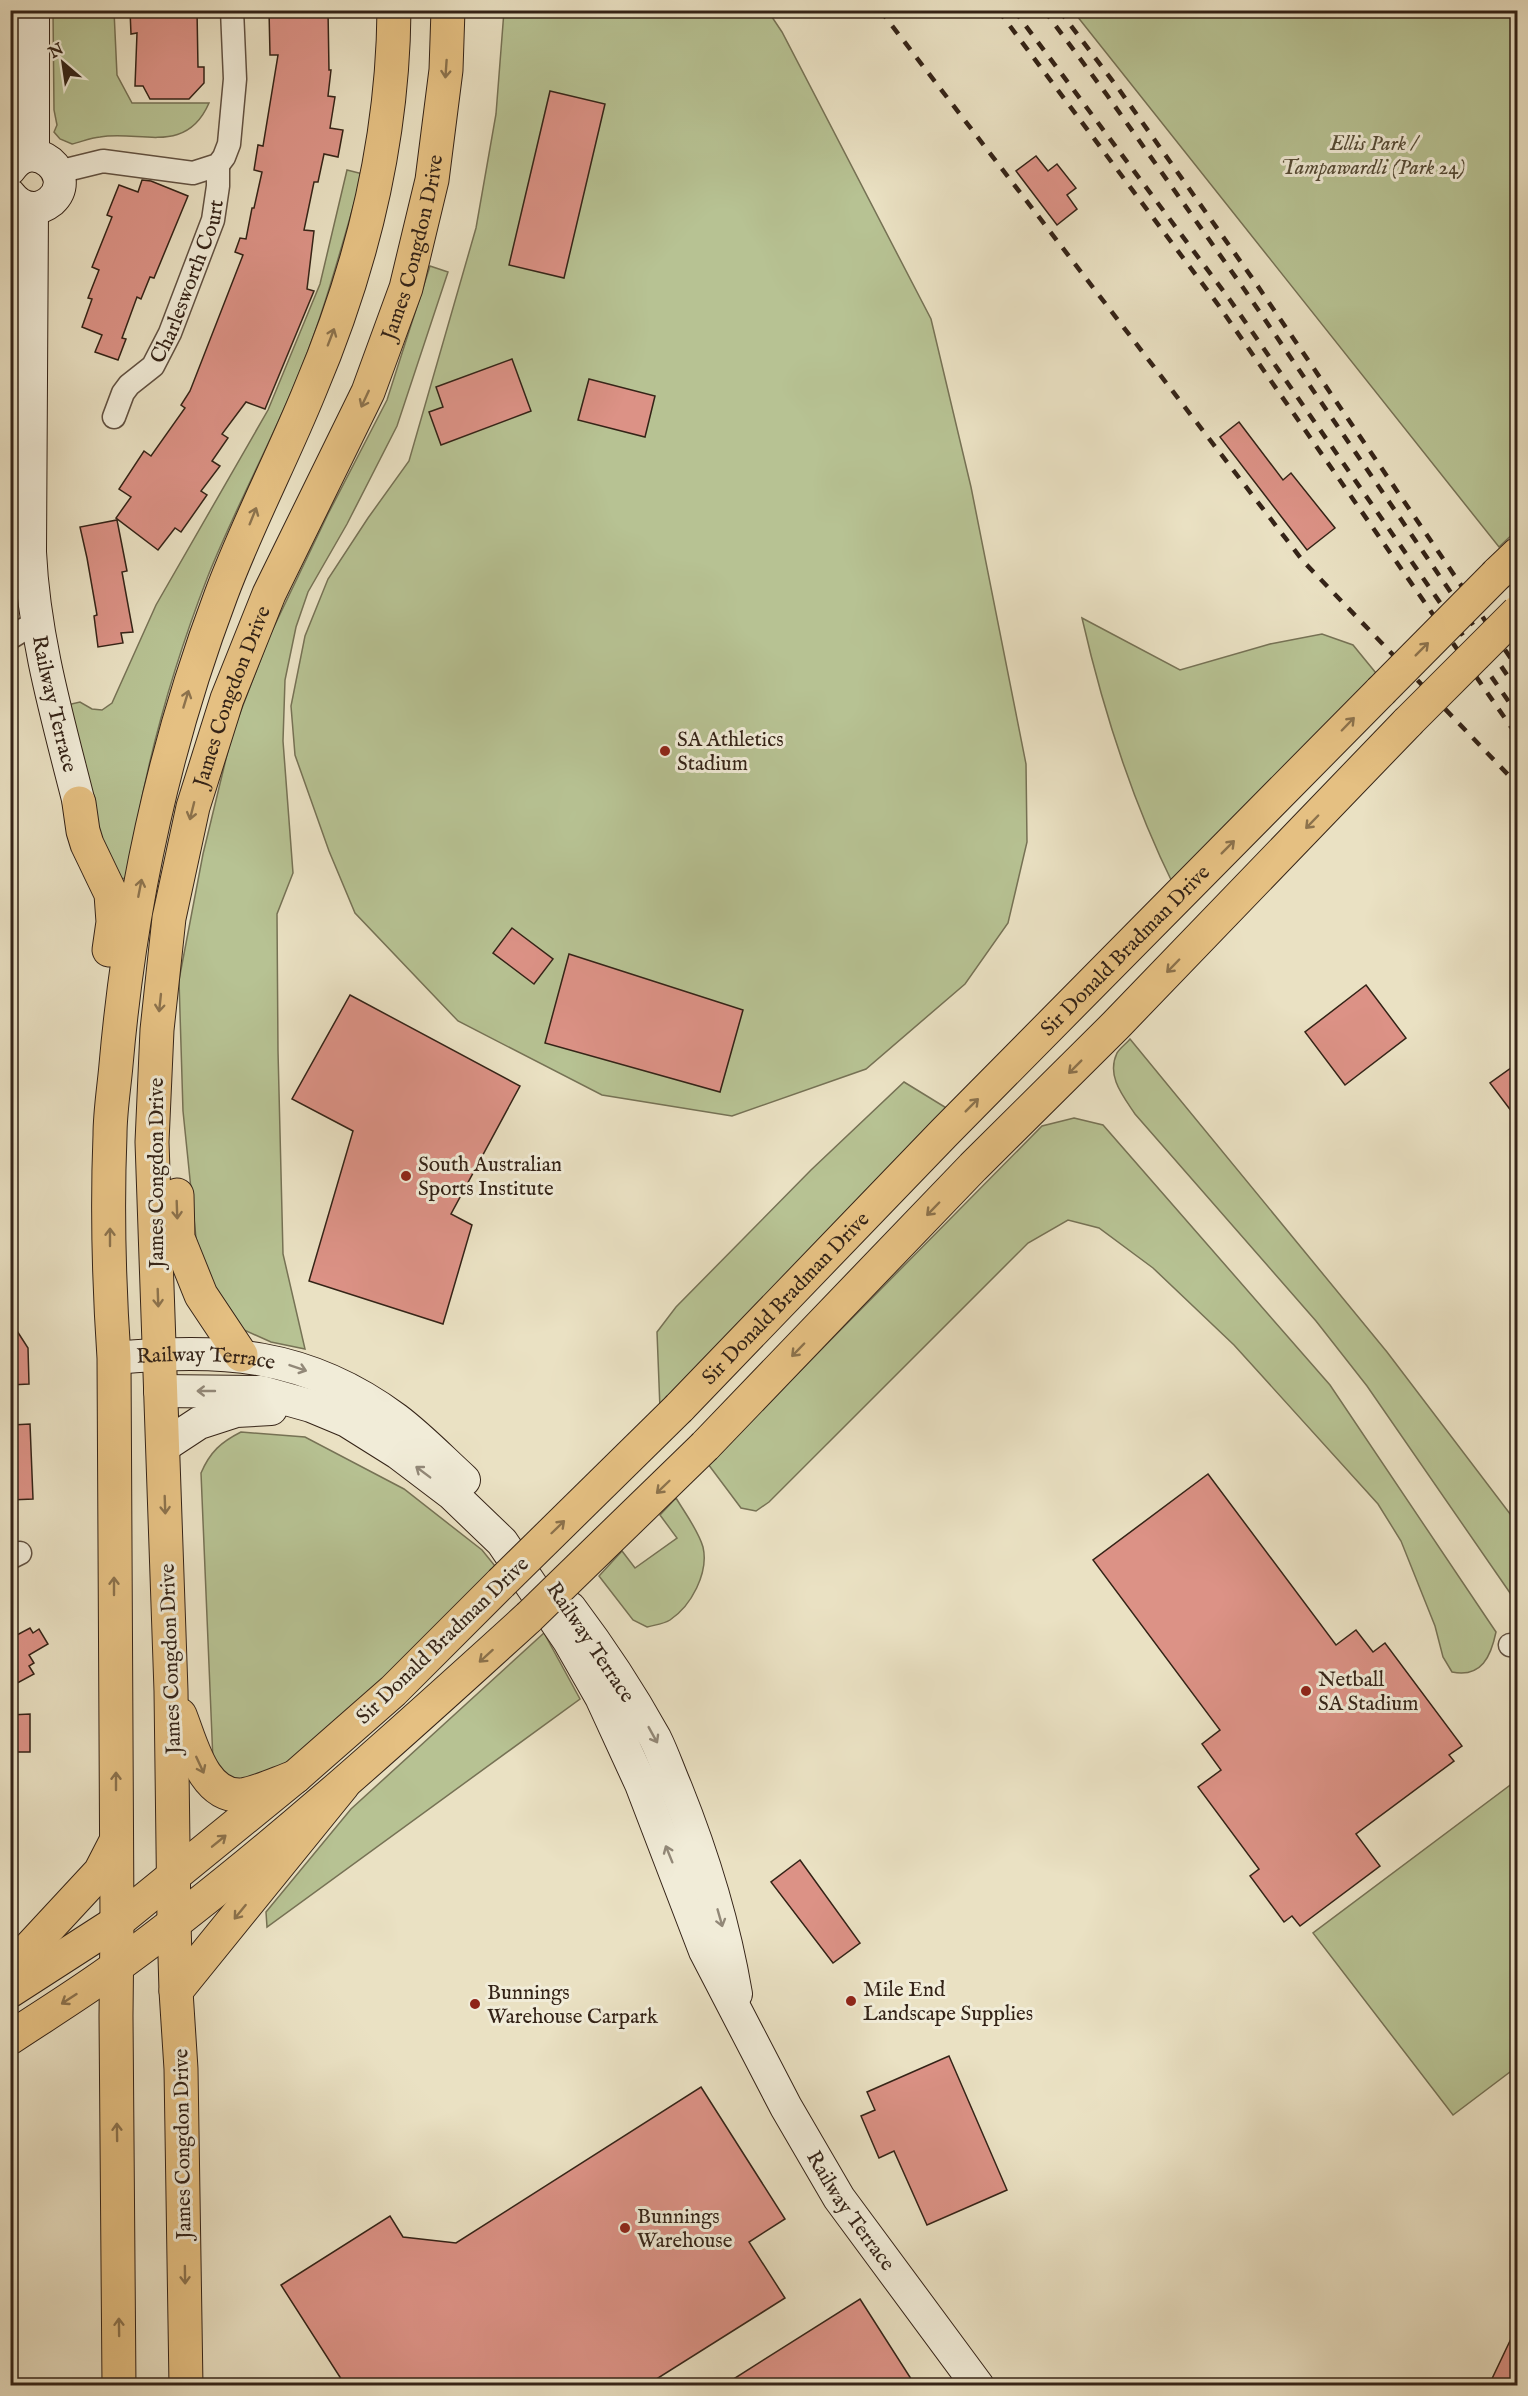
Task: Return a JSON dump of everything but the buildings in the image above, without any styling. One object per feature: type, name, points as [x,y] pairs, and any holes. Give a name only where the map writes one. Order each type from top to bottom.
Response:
[{"type":"main road","points":[[21,201],[48,204],[55,197],[60,180],[34,166],[33,10]]},
{"type":"main road","name":"James Congdon Drive","points":[[119,2385],[117,1840],[110,1145],[120,1023],[134,918],[156,807],[185,700],[221,595],[263,493],[310,391],[351,285],[378,174],[393,62],[394,10]]},
{"type":"main road","name":"James Congdon Drive","points":[[186,2385],[181,2069],[173,1877],[171,1691],[153,1142],[157,1030],[168,918],[193,807],[227,699],[265,604],[368,392],[406,288],[432,180],[446,70],[448,10]]},
{"type":"main road","name":"Railway Terrace","points":[[21,201],[30,552],[23,630],[79,803]]},
{"type":"main road","name":"Sir Donald Bradman Drive","points":[[10,1991],[117,1922],[295,1778],[393,1691],[679,1408],[944,1133],[1507,564]]},
{"type":"main road","name":"Sir Donald Bradman Drive","points":[[10,2038],[117,1966],[174,1923],[343,1785],[529,1617],[705,1446],[974,1167],[1214,924],[1407,722],[1518,612]]},
{"type":"main road","points":[[79,803],[83,831],[107,883],[113,906],[97,1040],[114,1092]]},
{"type":"main road","points":[[155,1071],[175,1120],[178,1238],[201,1295],[241,1355]]},
{"type":"main road","name":"Railway Terrace","points":[[113,1373],[159,1354],[241,1355],[289,1365],[331,1379],[396,1419],[472,1487],[514,1533],[541,1568],[586,1630],[656,1740],[690,1824],[718,1912],[729,1950],[741,2024]]},
{"type":"main road","points":[[113,1373],[160,1391]]},
{"type":"main road","name":"Railway Terrace","points":[[160,1391],[261,1392],[311,1406],[347,1421],[398,1454],[452,1494],[502,1542],[568,1641],[601,1697],[641,1784],[705,1951],[786,2107],[839,2198],[978,2385]]},
{"type":"main road","points":[[164,1446],[199,1423],[236,1411],[311,1406]]},
{"type":"main road","points":[[171,1691],[201,1772],[220,1789],[241,1795],[295,1778]]},
{"type":"main road","points":[[176,1991],[343,1785]]},
{"type":"main road","points":[[10,1969],[100,1872],[117,1840]]},
{"type":"street","points":[[34,166],[103,161],[193,173],[218,165],[229,144],[235,79],[232,10]]},
{"type":"street","name":"Charlesworth Court","points":[[114,417],[129,385],[153,366],[170,333],[213,220],[218,186],[218,165]]},
{"type":"green space","points":[[53,11],[114,11],[117,75],[132,103],[209,103],[199,119],[188,130],[175,135],[115,136],[72,144],[60,139],[54,132],[57,125],[54,110]]},
{"type":"green space","name":"SA Athletics Stadium","points":[[504,11],[768,11],[782,32],[931,319],[971,487],[1026,764],[1027,842],[1008,923],[965,984],[866,1069],[732,1116],[602,1095],[458,1021],[355,913],[329,851],[295,755],[291,706],[305,636],[328,579],[409,461],[476,228],[496,114]]},
{"type":"green space","name":"Ellis Park / Tampawardli (Park 24)","points":[[1073,11],[1517,11],[1518,529],[1499,547]]},
{"type":"green space","points":[[347,170],[363,174],[319,321],[290,395],[208,576],[181,650],[149,764],[128,879],[109,877],[67,705],[80,702],[92,709],[102,710],[112,703],[156,605],[268,410],[320,284]]},
{"type":"green space","points":[[430,266],[448,272],[397,426],[347,524],[308,592],[296,627],[285,680],[283,741],[293,873],[277,914],[283,1254],[305,1349],[271,1342],[244,1330],[203,1268],[196,1238],[183,1111],[179,980],[203,854],[232,734],[270,635],[328,514],[387,400]]},
{"type":"green space","points":[[1082,618],[1180,670],[1270,644],[1322,634],[1353,645],[1380,678],[1174,886],[1145,821],[1120,755],[1099,687]]},
{"type":"green space","points":[[1130,1039],[1387,1352],[1517,1523],[1517,1603],[1367,1386],[1316,1321],[1135,1114],[1117,1085],[1113,1070],[1117,1053]]},
{"type":"green space","points":[[904,1082],[948,1109],[660,1409],[657,1332],[676,1307],[811,1170]]},
{"type":"green space","points":[[1074,1118],[1103,1125],[1330,1385],[1496,1632],[1488,1657],[1478,1668],[1471,1672],[1452,1672],[1443,1657],[1435,1626],[1401,1541],[1378,1504],[1234,1345],[1153,1268],[1099,1228],[1068,1220],[1028,1243],[769,1502],[756,1511],[741,1508],[708,1464],[1042,1126]]},
{"type":"green space","points":[[241,1432],[305,1437],[404,1489],[482,1550],[499,1571],[292,1769],[249,1781],[229,1779],[213,1761],[201,1473],[217,1448]]},
{"type":"green space","points":[[676,1498],[695,1528],[703,1547],[701,1578],[691,1598],[678,1614],[668,1621],[647,1627],[633,1620],[599,1576],[622,1551],[635,1568],[677,1538],[660,1515]]},
{"type":"green space","points":[[544,1633],[580,1699],[267,1927],[266,1912],[351,1809]]},
{"type":"green space","points":[[1517,1780],[1517,2081],[1510,2072],[1453,2115],[1313,1933]]},
{"type":"railway","points":[[880,10],[1303,561],[1518,785]]},
{"type":"railway","points":[[998,10],[1219,306],[1518,737]]},
{"type":"railway","points":[[1014,10],[1230,300],[1518,715]]},
{"type":"railway","points":[[1044,10],[1244,289],[1518,691]]},
{"type":"railway","points":[[1059,10],[1118,88],[1255,282],[1518,669]]},
{"type":"place","name":"SA Athletics Stadium","points":[[665,751]]},
{"type":"place","name":"South Australian Sports Institute","points":[[406,1176]]},
{"type":"place","name":"Netball SA Stadium","points":[[1306,1691]]},
{"type":"place","name":"Mile End Landscape Supplies","points":[[851,2001]]},
{"type":"place","name":"Bunnings Warehouse Carpark","points":[[475,2004]]},
{"type":"place","name":"Bunnings Warehouse","points":[[625,2228]]}]
